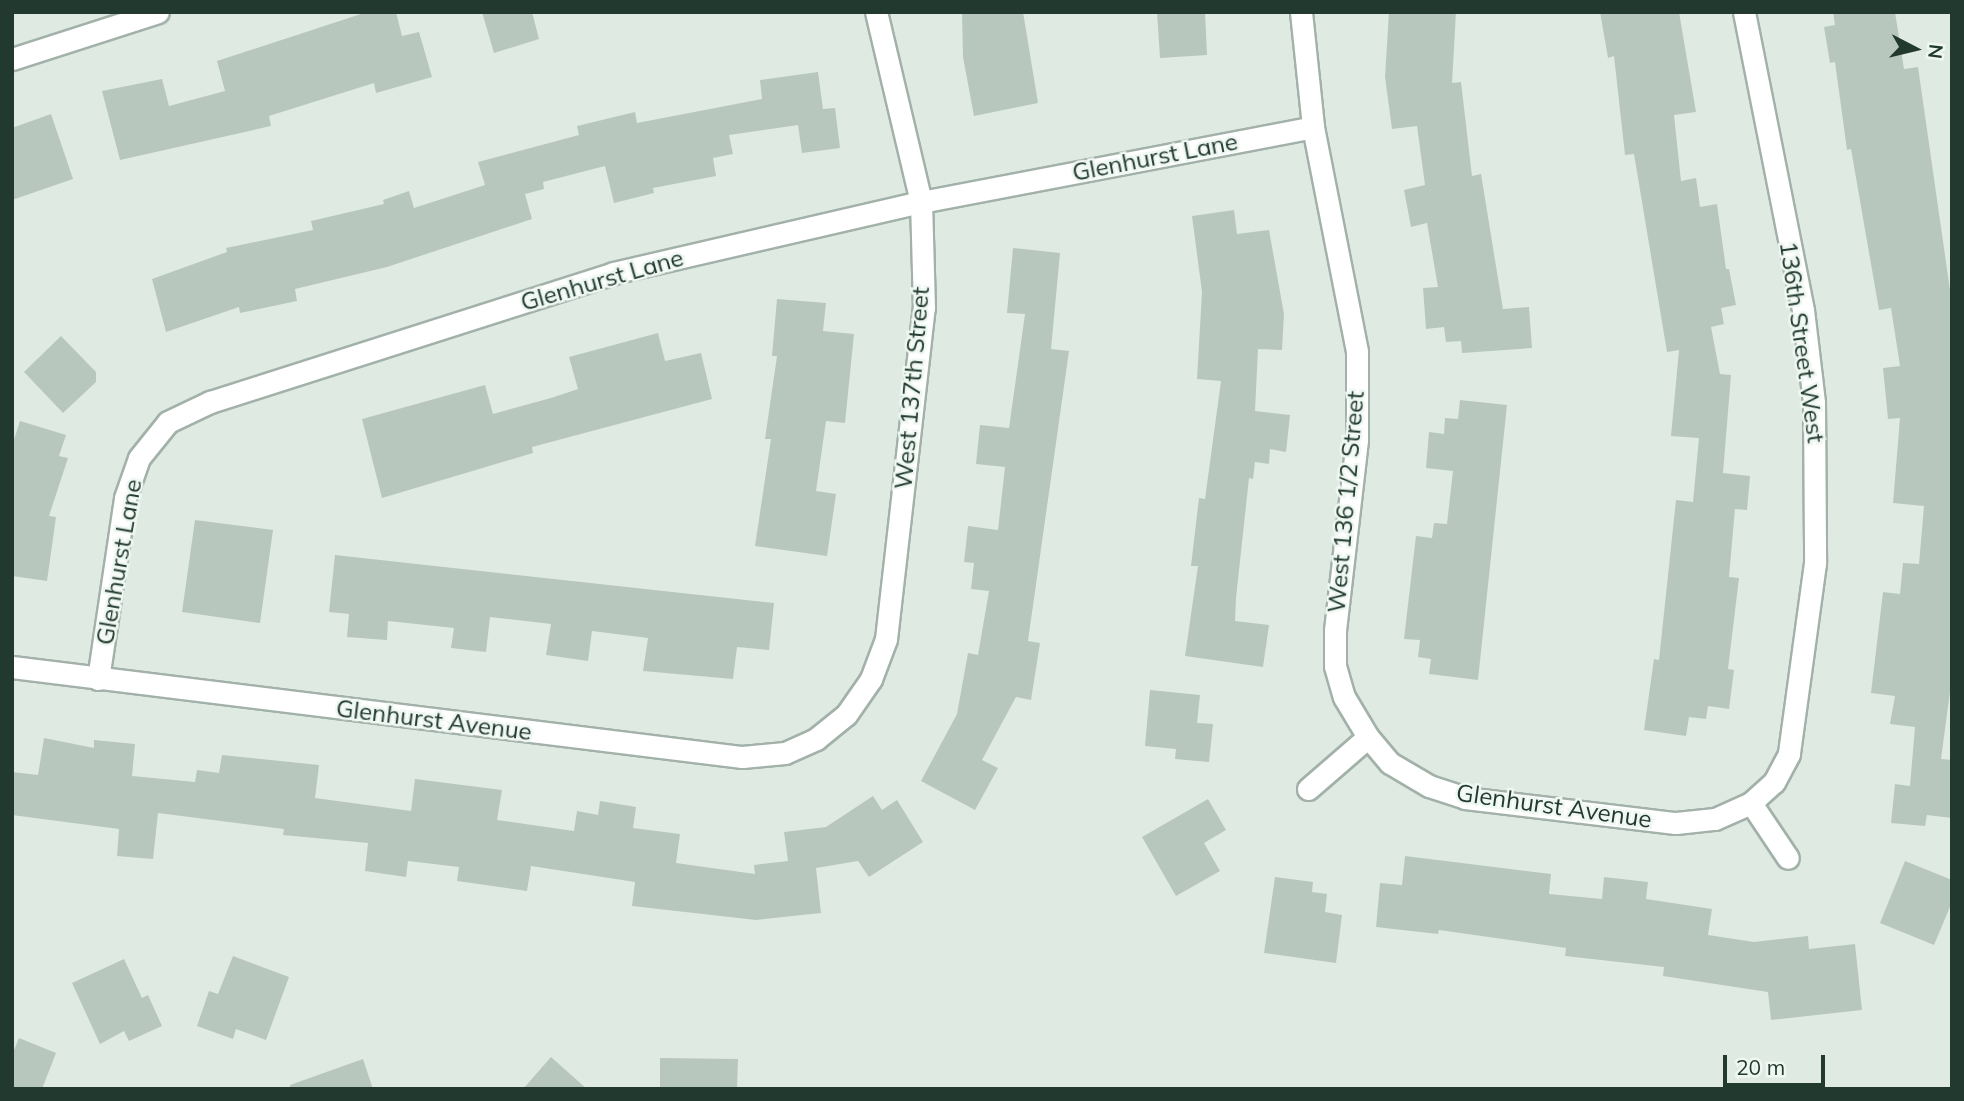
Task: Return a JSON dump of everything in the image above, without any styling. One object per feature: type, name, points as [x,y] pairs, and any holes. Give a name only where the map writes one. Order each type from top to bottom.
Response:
[{"type":"street","points":[[12,59],[158,12]]},
{"type":"street","name":"West 137th Street","points":[[846,715],[871,679],[886,639],[924,308],[921,202],[876,12]]},
{"type":"street","name":"West 136 1/2 Street","points":[[1301,12],[1313,127],[1357,351],[1357,440],[1335,630],[1335,666],[1344,697],[1368,737]]},
{"type":"street","name":"136th Street West","points":[[1744,12],[1803,310],[1814,402],[1817,473],[1815,563],[1789,754],[1774,782],[1751,803]]},
{"type":"street","name":"Glenhurst Lane","points":[[98,679],[125,498],[139,458],[168,422],[210,402],[612,273],[921,202],[1313,127]]},
{"type":"street","name":"Glenhurst Avenue","points":[[12,667],[742,757],[785,753],[816,739],[846,715]]},
{"type":"street","points":[[1308,789],[1368,737]]},
{"type":"street","name":"Glenhurst Avenue","points":[[1368,737],[1390,763],[1429,786],[1465,798],[1676,822],[1714,819],[1751,803]]},
{"type":"street","points":[[1751,803],[1788,858]]},
{"type":"building","points":[[367,12],[396,12],[402,36],[419,32],[432,77],[376,93],[374,83],[269,116],[271,126],[120,160],[102,91],[162,79],[169,106],[225,91],[217,61]]},
{"type":"building","points":[[482,12],[532,12],[539,39],[494,53]]},
{"type":"building","points":[[962,12],[1023,12],[1038,103],[974,116],[963,57]]},
{"type":"building","points":[[1157,12],[1205,12],[1207,55],[1160,58]]},
{"type":"building","points":[[1389,12],[1456,12],[1452,83],[1461,82],[1472,176],[1481,174],[1503,309],[1529,307],[1532,348],[1462,353],[1461,341],[1446,342],[1444,327],[1426,329],[1423,288],[1438,287],[1427,223],[1411,227],[1404,190],[1425,185],[1417,126],[1392,129],[1385,77]]},
{"type":"building","points":[[1600,12],[1679,12],[1696,112],[1674,115],[1681,181],[1696,178],[1700,207],[1717,204],[1726,269],[1729,269],[1736,305],[1721,308],[1724,324],[1711,327],[1720,374],[1731,375],[1723,473],[1750,476],[1747,510],[1735,509],[1729,577],[1739,578],[1728,669],[1734,670],[1729,709],[1708,706],[1706,719],[1689,717],[1686,736],[1644,730],[1654,659],[1659,660],[1676,500],[1693,502],[1699,438],[1671,436],[1679,350],[1667,352],[1634,154],[1625,155],[1614,56],[1608,58]]},
{"type":"building","points":[[1833,12],[1895,12],[1904,69],[1918,67],[1952,304],[1952,677],[1941,759],[1952,760],[1952,818],[1927,815],[1925,826],[1891,823],[1895,784],[1910,786],[1915,727],[1890,724],[1895,696],[1871,693],[1883,592],[1900,594],[1903,563],[1919,564],[1924,506],[1893,503],[1900,418],[1888,419],[1883,368],[1900,366],[1891,308],[1879,310],[1851,149],[1847,150],[1835,62],[1830,63],[1824,27],[1835,25]]},
{"type":"building","points":[[818,72],[823,109],[835,108],[840,148],[802,153],[798,125],[729,135],[733,154],[713,158],[716,176],[653,188],[654,193],[614,203],[605,166],[543,182],[544,189],[525,194],[532,219],[387,267],[295,289],[297,301],[240,313],[239,307],[166,332],[152,279],[227,252],[226,248],[313,230],[311,221],[384,204],[383,200],[409,191],[414,208],[485,185],[478,162],[579,135],[577,126],[635,112],[637,123],[762,99],[760,80]]},
{"type":"building","points":[[51,114],[73,179],[12,200],[12,128]]},
{"type":"building","points":[[1234,210],[1237,234],[1269,230],[1284,314],[1282,350],[1258,349],[1255,411],[1290,415],[1286,452],[1270,449],[1269,464],[1255,462],[1253,479],[1249,478],[1236,598],[1235,621],[1269,625],[1263,667],[1185,656],[1198,566],[1191,566],[1199,498],[1205,499],[1221,381],[1197,379],[1202,292],[1192,216]]},
{"type":"building","points":[[1013,248],[1060,253],[1051,349],[1069,351],[1028,641],[1040,643],[1031,700],[1016,697],[982,760],[998,768],[975,810],[921,781],[957,714],[968,653],[978,655],[989,591],[971,589],[974,563],[964,562],[968,526],[998,530],[1005,467],[976,464],[980,425],[1009,428],[1025,314],[1007,313]]},
{"type":"building","points":[[777,299],[826,303],[823,331],[854,334],[845,423],[826,421],[816,491],[836,494],[827,556],[755,546],[771,439],[765,439],[777,356],[772,356]]},
{"type":"building","points":[[658,333],[665,361],[701,353],[712,399],[532,447],[533,453],[382,498],[362,419],[485,385],[493,414],[551,398],[578,389],[569,357]]},
{"type":"building","points":[[61,336],[96,372],[96,382],[63,413],[24,372]]},
{"type":"building","points":[[1460,400],[1507,405],[1478,680],[1429,674],[1431,659],[1418,657],[1420,640],[1404,639],[1416,536],[1432,538],[1434,523],[1447,524],[1453,471],[1426,468],[1429,432],[1444,434],[1445,418],[1458,419]]},
{"type":"building","points":[[20,421],[66,435],[59,456],[68,458],[49,516],[56,517],[47,581],[12,576],[12,446]]},
{"type":"building","points":[[195,520],[273,530],[260,623],[182,612]]},
{"type":"building","points":[[335,555],[774,603],[769,650],[737,647],[733,679],[643,671],[648,638],[592,631],[588,661],[546,655],[551,624],[490,617],[486,652],[451,648],[454,628],[388,621],[387,640],[347,637],[349,614],[329,612]]},
{"type":"building","points":[[1150,690],[1200,695],[1197,723],[1213,724],[1209,762],[1175,759],[1176,749],[1145,746]]},
{"type":"building","points":[[44,738],[94,748],[94,740],[135,744],[132,776],[195,782],[197,770],[219,773],[222,755],[319,765],[315,798],[411,811],[415,779],[502,790],[497,820],[574,831],[577,811],[598,815],[600,801],[636,807],[633,828],[680,834],[676,863],[755,874],[754,865],[788,861],[784,832],[826,827],[873,796],[882,810],[897,800],[923,842],[869,877],[858,861],[816,868],[821,913],[756,920],[632,906],[635,882],[531,866],[527,891],[457,881],[459,867],[408,861],[406,877],[365,871],[368,843],[283,835],[284,829],[158,813],[153,859],[117,856],[119,829],[12,815],[12,772],[38,775]]},
{"type":"building","points":[[1208,799],[1226,830],[1204,843],[1220,871],[1176,896],[1142,837]]},
{"type":"building","points":[[1405,856],[1551,874],[1549,894],[1602,899],[1604,877],[1648,882],[1646,899],[1712,909],[1708,935],[1754,942],[1808,936],[1809,949],[1855,944],[1862,1010],[1771,1020],[1768,992],[1663,976],[1664,967],[1565,956],[1566,948],[1439,930],[1438,934],[1376,927],[1380,883],[1402,885]]},
{"type":"building","points":[[1905,861],[1952,880],[1952,902],[1934,945],[1880,923]]},
{"type":"building","points":[[1275,877],[1313,882],[1312,892],[1327,894],[1325,912],[1342,915],[1336,963],[1264,953]]},
{"type":"building","points":[[233,956],[289,977],[266,1040],[236,1029],[233,1039],[197,1026],[209,991],[218,994]]},
{"type":"building","points":[[124,959],[142,998],[148,995],[162,1026],[129,1041],[124,1031],[100,1044],[72,983]]},
{"type":"building","points":[[19,1038],[56,1053],[42,1089],[12,1089],[12,1055]]},
{"type":"building","points":[[551,1057],[587,1089],[523,1089]]},
{"type":"building","points":[[660,1058],[738,1059],[737,1089],[660,1089]]},
{"type":"building","points":[[363,1059],[373,1089],[290,1089],[290,1085]]}]
